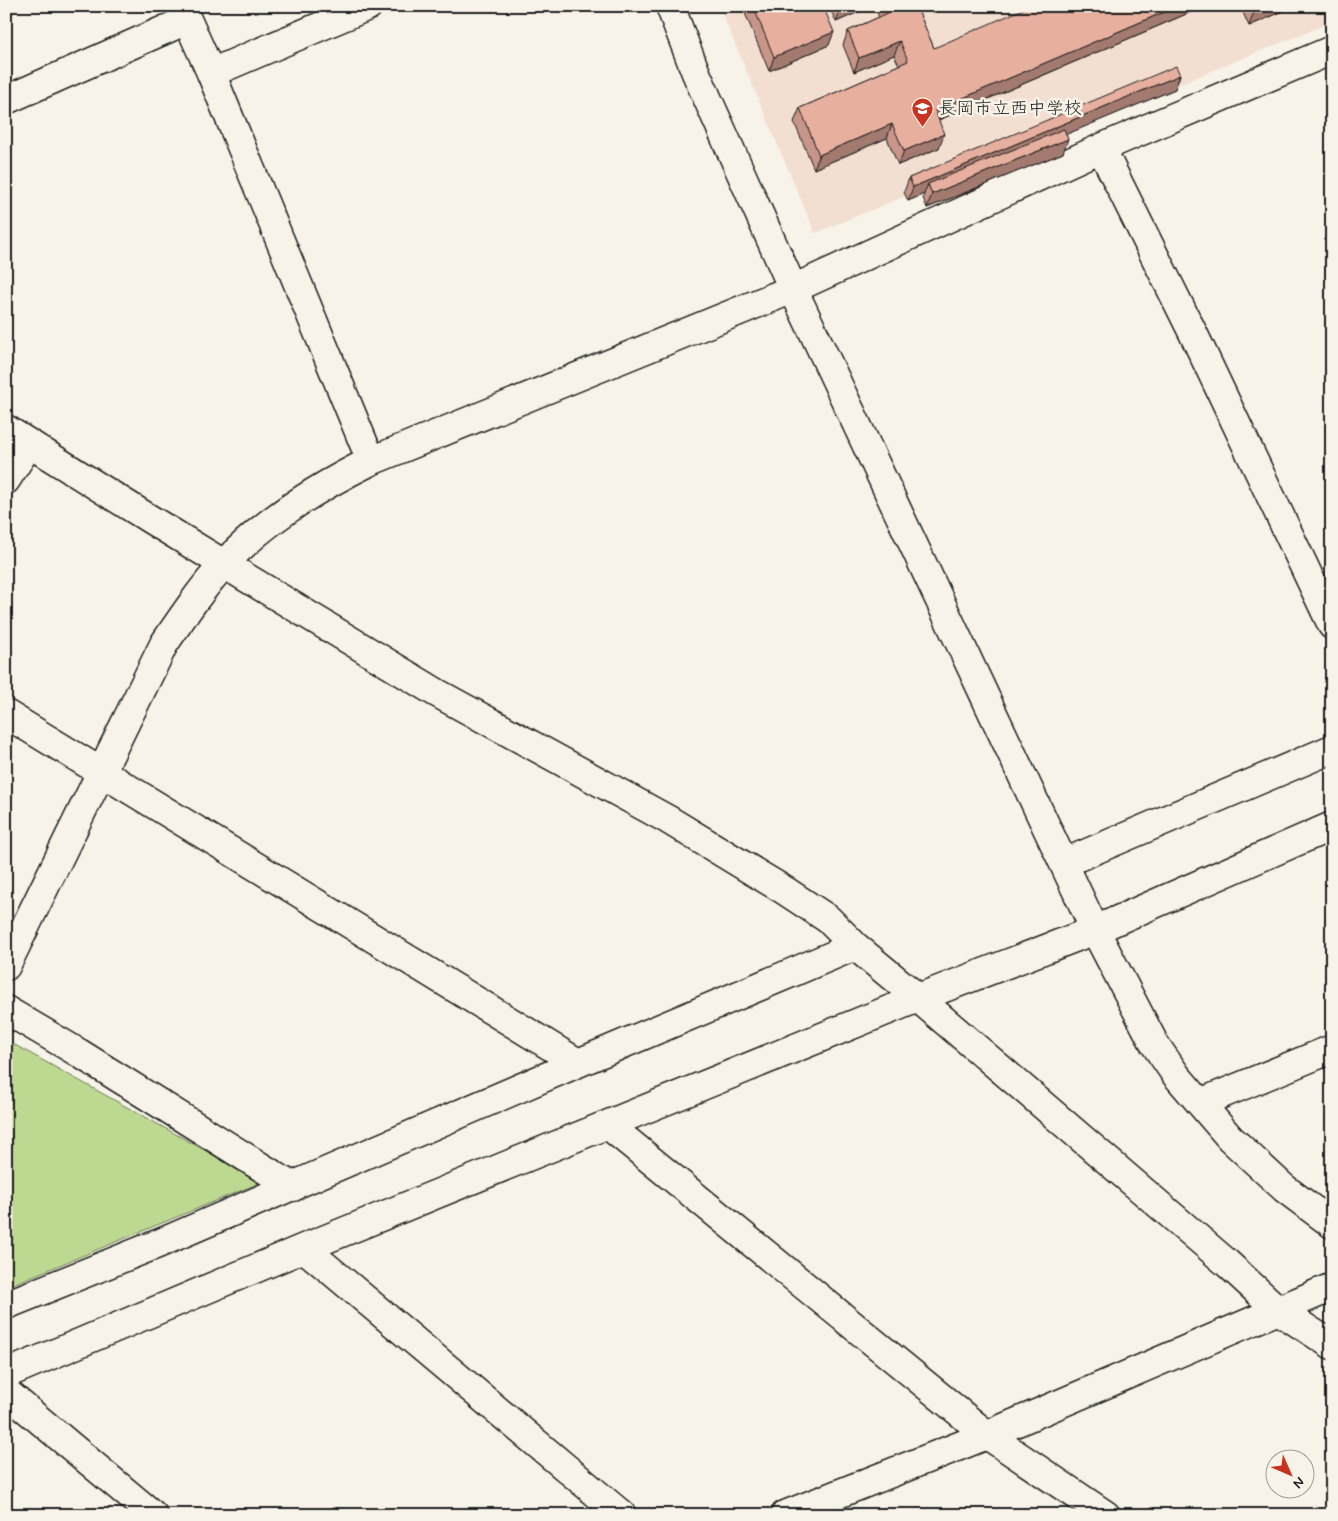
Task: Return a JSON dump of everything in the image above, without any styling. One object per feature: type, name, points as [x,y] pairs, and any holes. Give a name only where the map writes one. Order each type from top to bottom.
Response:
[{"type":"street","points":[[211,73],[368,6]]},
{"type":"street","points":[[670,6],[696,73],[793,289],[1094,930],[1154,1043],[1176,1075],[1230,1138],[1284,1188],[1332,1224]]},
{"type":"street","points":[[6,100],[184,13],[211,73],[371,461]]},
{"type":"street","points":[[6,966],[164,644],[192,603],[225,563],[258,532],[298,502],[338,477],[371,461],[793,289],[1101,148],[1332,50]]},
{"type":"street","points":[[1101,148],[1195,337],[1332,624]]},
{"type":"street","points":[[6,429],[153,521],[437,693],[667,819],[828,919],[855,946],[1227,1263],[1278,1310],[1332,1345]]},
{"type":"street","points":[[6,480],[29,444]]},
{"type":"street","points":[[6,714],[578,1063]]},
{"type":"street","points":[[1064,863],[1332,749]]},
{"type":"street","points":[[6,1374],[304,1248],[918,998],[1094,930],[1332,826]]},
{"type":"street","points":[[6,1305],[293,1187],[578,1063],[855,946]]},
{"type":"street","points":[[6,1010],[79,1053],[293,1187]]},
{"type":"street","points":[[1200,1103],[1332,1049]]},
{"type":"street","points":[[608,1125],[987,1435],[1106,1515]]},
{"type":"street","points":[[304,1248],[622,1515]]},
{"type":"street","points":[[785,1515],[987,1435],[1332,1287]]},
{"type":"street","points":[[6,1392],[153,1515]]},
{"type":"shaded area","name":"長岡市立西中学校","points":[[719,6],[1332,6],[1332,22],[815,233]]},
{"type":"green space","points":[[6,1045],[15,1045],[262,1182],[6,1287]]},
{"type":"building","points":[[753,6],[823,6],[834,32],[774,57]]},
{"type":"building","points":[[885,6],[916,6],[934,48],[1030,6],[1178,6],[935,110],[944,134],[904,151],[892,124],[819,155],[800,108],[908,61],[900,41],[859,58],[848,31],[888,13]]},
{"type":"building","points":[[1251,6],[1267,6],[1254,12]]},
{"type":"building","points":[[1176,66],[1180,75],[913,187],[909,178]]},
{"type":"building","points":[[1064,129],[1068,139],[932,194],[928,184]]},
{"type":"place","name":"長岡市立西中学校","points":[[922,127]]}]
